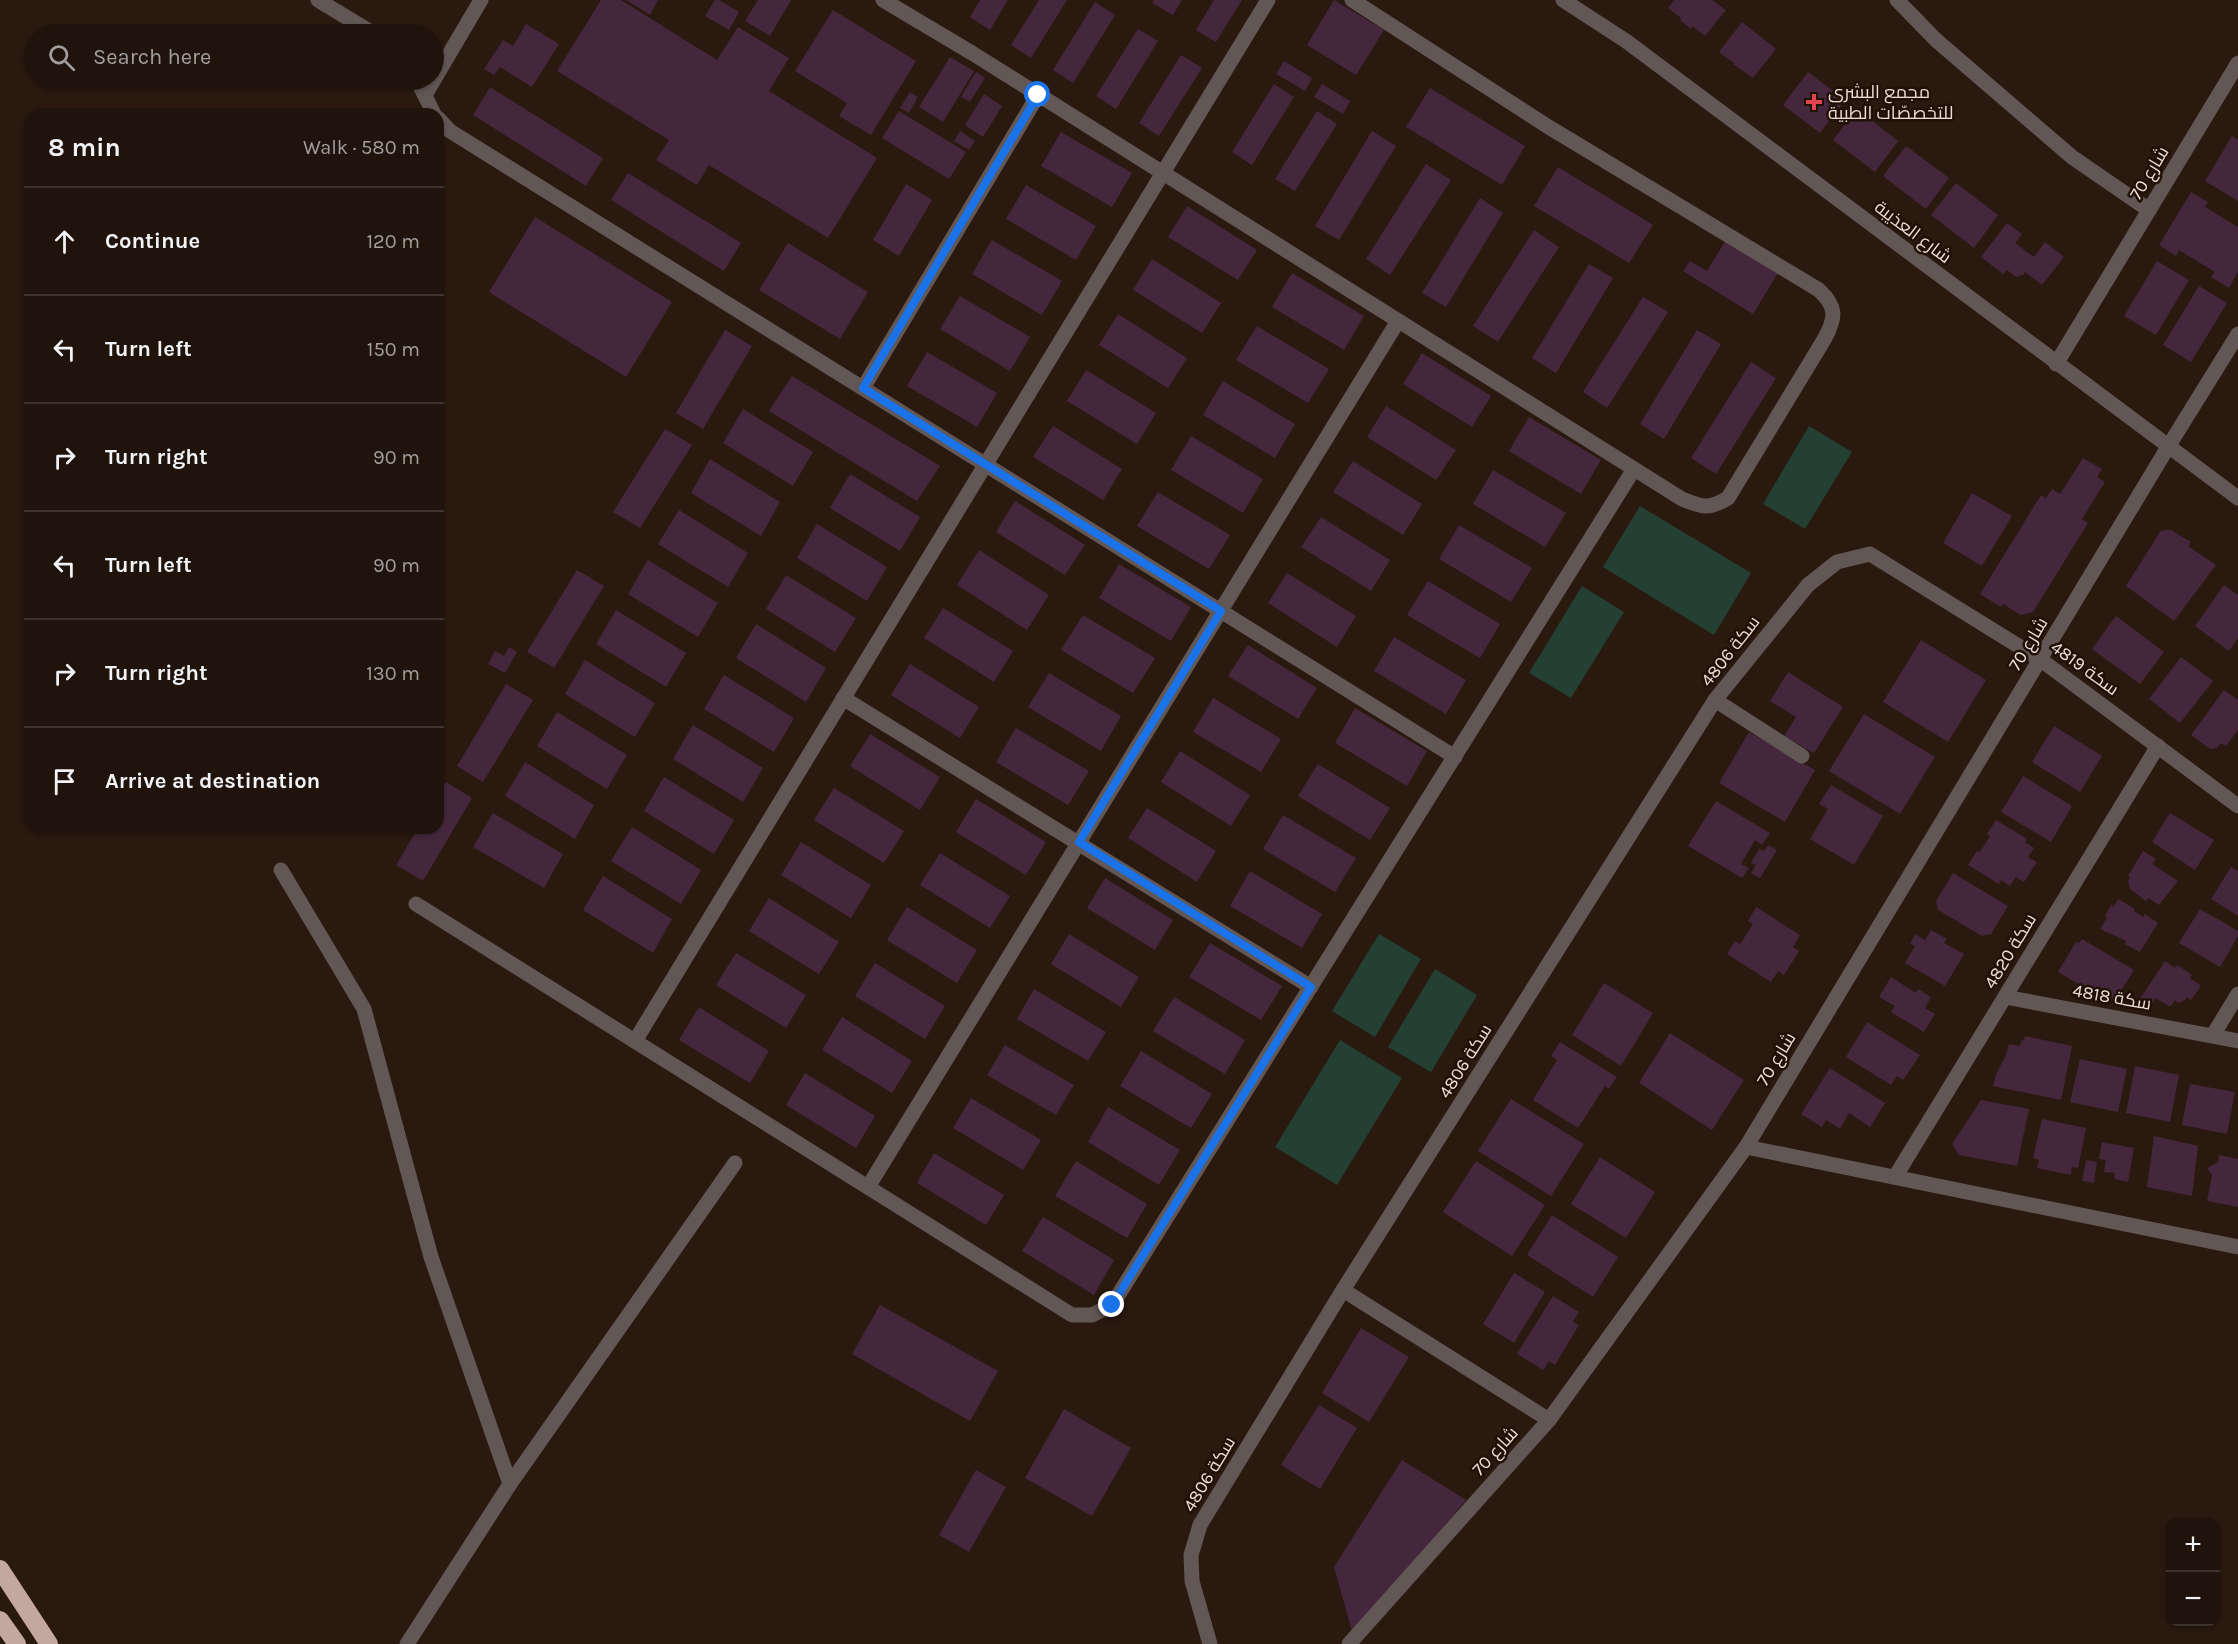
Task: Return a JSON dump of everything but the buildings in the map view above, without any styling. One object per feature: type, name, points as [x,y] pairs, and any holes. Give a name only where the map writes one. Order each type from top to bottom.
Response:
[{"type":"highway","points":[[0,1569],[50,1644]]},
{"type":"highway","points":[[0,1620],[17,1644]]},
{"type":"street","points":[[318,0],[358,24]]},
{"type":"street","points":[[444,63],[481,0]]},
{"type":"street","points":[[883,0],[1682,499],[1702,507],[1716,505],[1728,498],[1826,338],[1833,323],[1834,314],[1829,300],[1819,290],[1547,126],[1352,0]]},
{"type":"street","points":[[635,1041],[1268,0]]},
{"type":"street","name":"شارع العذيبة","points":[[1563,0],[1626,41],[2238,498]]},
{"type":"street","points":[[1897,0],[1936,40],[2072,157],[2149,210]]},
{"type":"street","name":"شارع 70","points":[[2056,364],[2238,63]]},
{"type":"street","points":[[422,90],[431,108]]},
{"type":"street","points":[[425,95],[428,90]]},
{"type":"street","points":[[863,388],[1038,95]]},
{"type":"street","points":[[444,124],[450,131],[1455,757]]},
{"type":"street","points":[[868,1187],[1398,321]]},
{"type":"street","name":"شارع 70","points":[[1349,1644],[1549,1420],[1746,1147],[2238,334]]},
{"type":"street","points":[[416,904],[1072,1315],[1092,1315],[1112,1305],[1634,469]]},
{"type":"street","name":"سكة 4819","points":[[1870,554],[2041,660],[2238,806]]},
{"type":"street","name":"سكة 4806","points":[[1210,1644],[1192,1581],[1191,1555],[1200,1525],[1343,1290],[1715,700],[1808,585],[1837,562],[1870,554]]},
{"type":"street","points":[[843,698],[1311,987]]},
{"type":"street","points":[[1715,700],[1802,756]]},
{"type":"street","name":"سكة 4820","points":[[1894,1177],[2158,746]]},
{"type":"street","points":[[281,870],[364,1009],[431,1257],[510,1484]]},
{"type":"street","points":[[2212,1035],[2238,994]]},
{"type":"street","name":"سكة 4818","points":[[2005,997],[2238,1041]]},
{"type":"street","points":[[1746,1147],[2238,1246]]},
{"type":"street","points":[[407,1644],[510,1484],[735,1163]]},
{"type":"street","points":[[1343,1290],[1549,1420]]},
{"type":"green space","points":[[1809,426],[1852,452],[1805,529],[1763,504]]},
{"type":"green space","points":[[1640,506],[1751,573],[1714,635],[1603,567]]},
{"type":"green space","points":[[1582,586],[1624,612],[1571,698],[1529,673]]},
{"type":"green space","points":[[1379,934],[1421,959],[1375,1037],[1332,1011]]},
{"type":"green space","points":[[1435,969],[1477,995],[1431,1072],[1388,1047]]},
{"type":"green space","points":[[1340,1040],[1402,1078],[1337,1185],[1275,1147]]},
{"type":"place","name":"مجمع البشرى للتخصصّات الطبية","points":[[1814,102]]},
{"type":"route","points":[[1038,95],[863,388],[1221,611],[1079,842],[1311,987],[1112,1305]]}]
